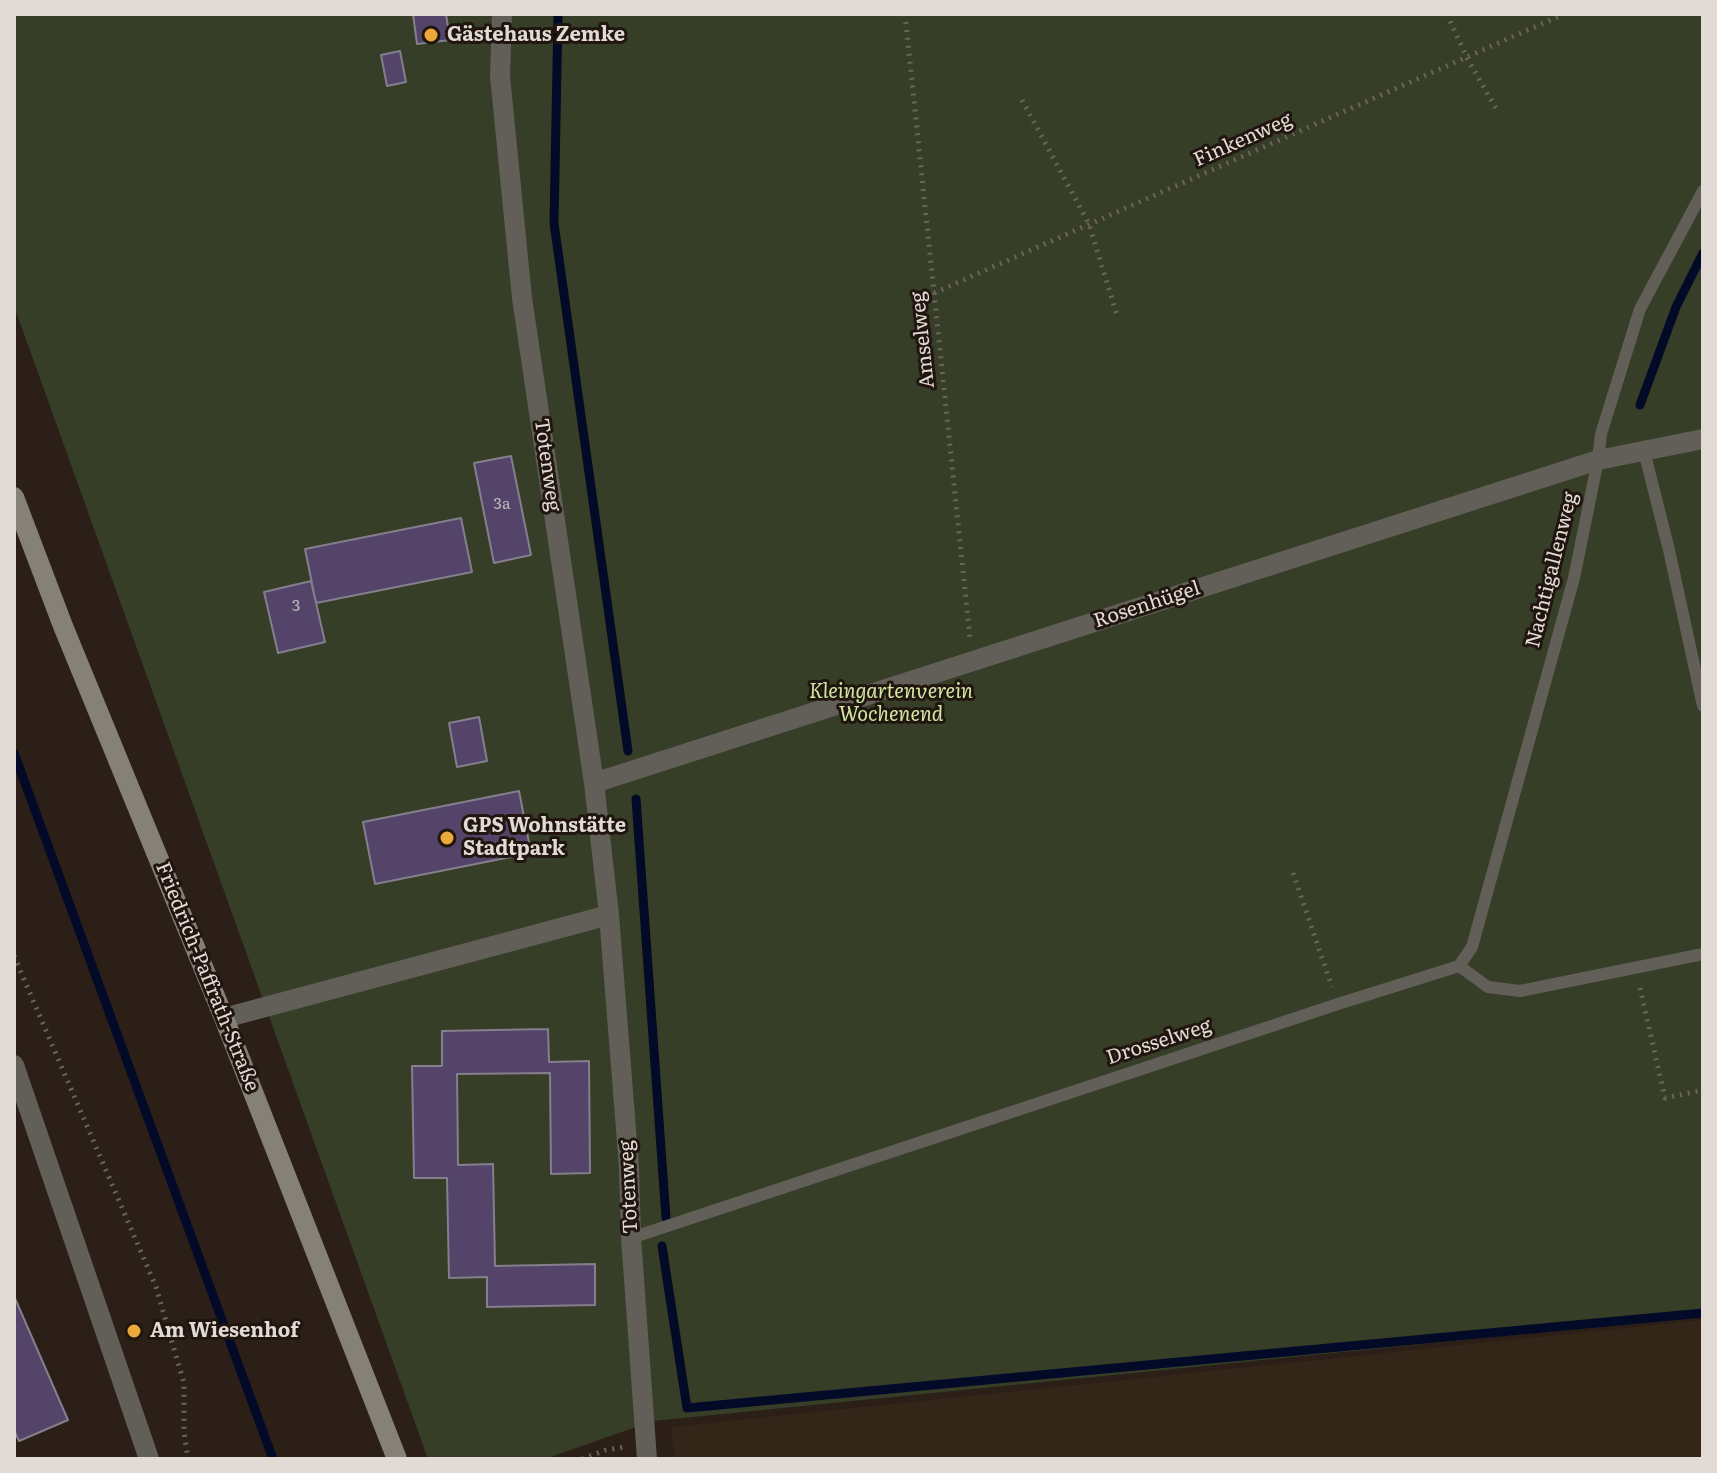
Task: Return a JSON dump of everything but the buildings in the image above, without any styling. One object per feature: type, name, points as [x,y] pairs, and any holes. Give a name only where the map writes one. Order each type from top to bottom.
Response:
[{"type":"main road","name":"Friedrich-Paffrath-Straße","points":[[14,497],[397,1459]]},
{"type":"street","name":"Totenweg","points":[[502,14],[500,76],[522,298],[594,783],[609,915],[629,1167],[646,1452]]},
{"type":"street","name":"Rosenhügel","points":[[594,783],[1598,460],[1703,439]]},
{"type":"street","points":[[224,1018],[609,915]]},
{"type":"street","points":[[14,1065],[149,1459]]},
{"type":"lane","name":"Nachtigallenweg","points":[[1459,966],[1472,947],[1565,608],[1601,434],[1640,309],[1703,191]]},
{"type":"lane","points":[[1644,451],[1703,706]]},
{"type":"lane","points":[[1459,966],[1488,987],[1520,991],[1703,954]]},
{"type":"lane","name":"Drosselweg","points":[[631,1238],[1459,966]]},
{"type":"path","name":"Amselweg","points":[[905,14],[972,662]]},
{"type":"path","points":[[1447,14],[1467,58],[1498,112]]},
{"type":"path","name":"Finkenweg","points":[[934,293],[1564,14]]},
{"type":"path","points":[[1022,100],[1089,224],[1117,315]]},
{"type":"path","points":[[1293,873],[1338,1004]]},
{"type":"path","points":[[14,956],[156,1287],[184,1383],[184,1432],[188,1459]]},
{"type":"path","points":[[1636,967],[1665,1098],[1703,1090]]},
{"type":"path","points":[[582,1459],[606,1450],[646,1452]]},
{"type":"shaded area","points":[[1703,1320],[1703,1459],[675,1459],[671,1427]]},
{"type":"green space","name":"Kleingartenverein Wochenend","points":[[14,14],[1703,14],[1703,1316],[653,1421],[545,1459],[428,1459],[14,306]]},
{"type":"waterway","points":[[558,14],[554,223],[628,751]]},
{"type":"waterway","points":[[1640,405],[1676,307],[1703,253]]},
{"type":"waterway","points":[[14,753],[273,1459]]},
{"type":"waterway","points":[[636,799],[666,1218]]},
{"type":"waterway","points":[[662,1246],[687,1408],[1703,1313]]},
{"type":"place","name":"Gästehaus Zemke","points":[[431,35]]},
{"type":"place","name":"GPS Wohnstätte Stadtpark","points":[[447,838]]},
{"type":"place","name":"Am Wiesenhof","points":[[134,1331]]}]
